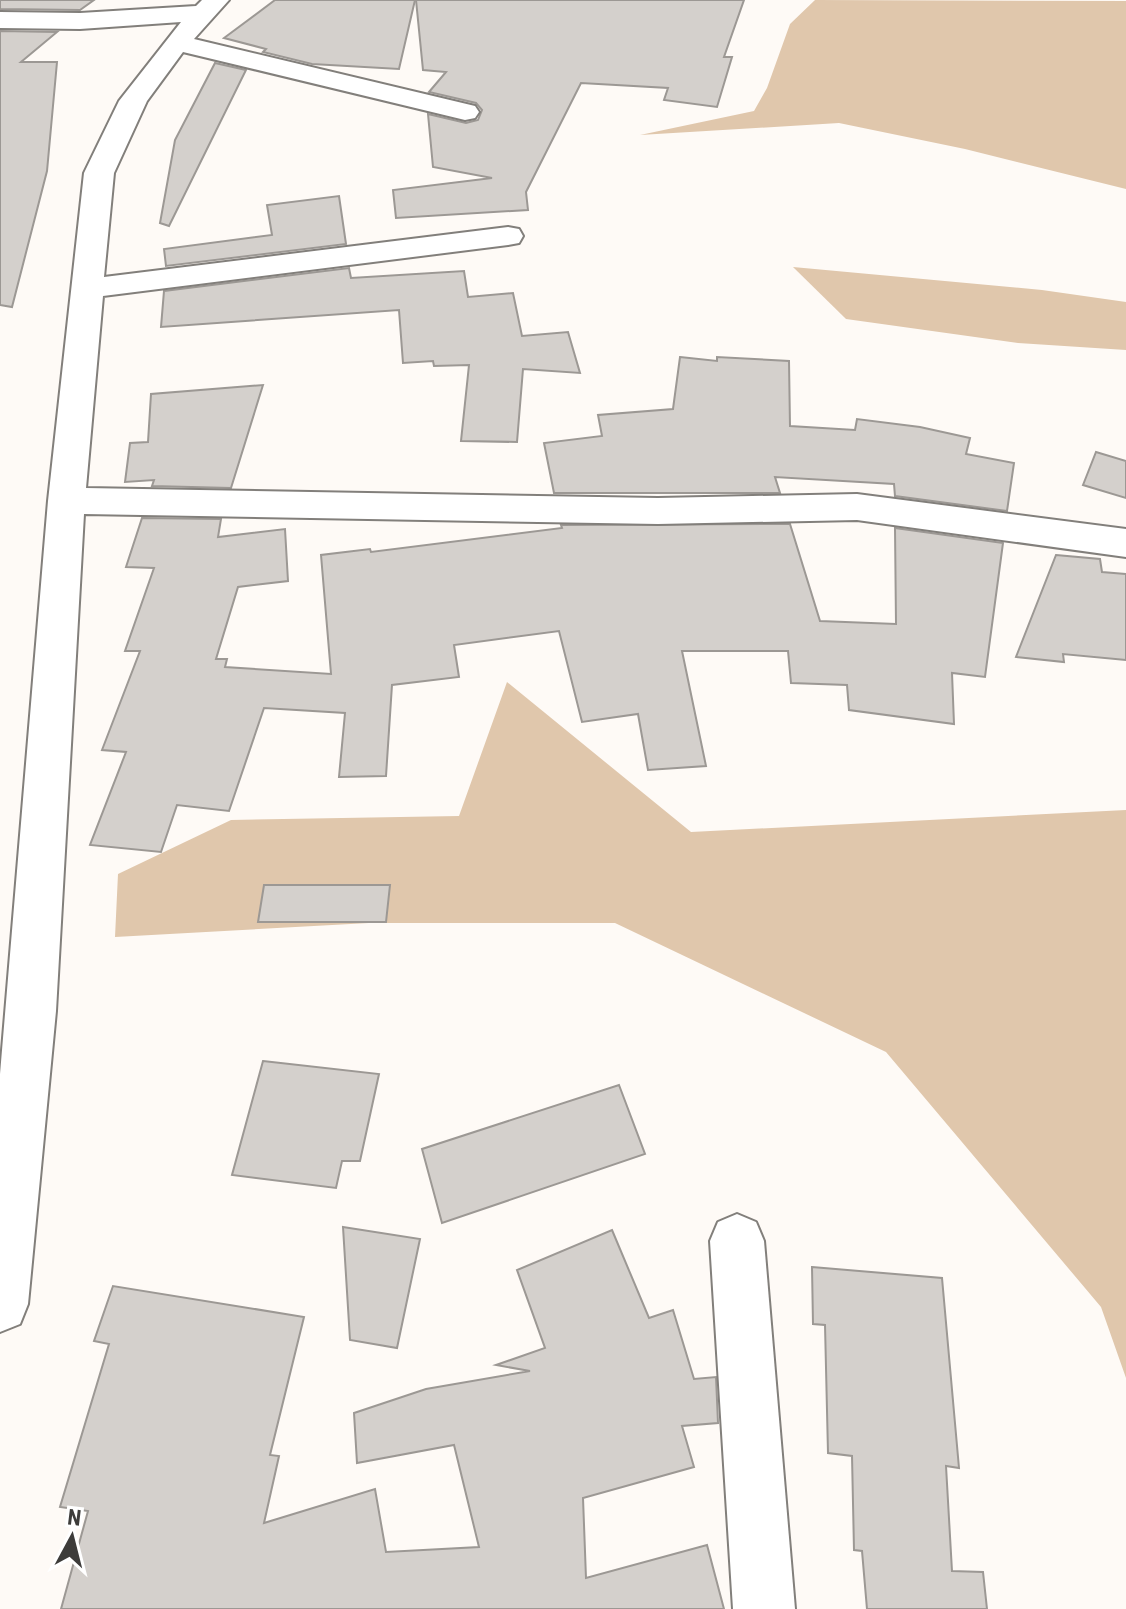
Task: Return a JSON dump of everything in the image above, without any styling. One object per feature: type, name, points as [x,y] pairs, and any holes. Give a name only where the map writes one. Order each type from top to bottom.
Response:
[{"type":"street","points":[[0,20],[80,21],[210,7]]},
{"type":"street","points":[[0,1304],[32,1011],[66,501],[90,288],[99,173],[133,99],[210,7]]},
{"type":"street","points":[[177,43],[465,112]]},
{"type":"street","points":[[90,288],[508,236]]},
{"type":"street","points":[[66,501],[658,511],[857,507],[1126,543]]},
{"type":"street","points":[[737,1241],[764,1609]]},
{"type":"shaded area","points":[[815,0],[1126,1],[1126,189],[965,149],[839,123],[640,135],[754,111],[767,88],[790,24]]},
{"type":"shaded area","points":[[793,267],[1042,290],[1126,302],[1126,350],[1018,343],[846,319]]},
{"type":"shaded area","points":[[507,682],[691,832],[1126,810],[1126,1378],[1101,1307],[886,1052],[615,923],[369,923],[115,937],[118,874],[231,820],[459,816]]},
{"type":"building","points":[[0,0],[94,0],[80,10],[0,9]]},
{"type":"building","points":[[275,0],[415,0],[399,69],[312,64],[224,38]]},
{"type":"building","points":[[416,0],[744,0],[724,57],[732,57],[717,107],[664,100],[668,88],[581,83],[526,192],[528,210],[396,218],[393,190],[492,178],[433,167],[428,114],[466,123],[478,120],[482,110],[476,103],[429,92],[446,72],[423,70]]},
{"type":"building","points":[[0,31],[57,32],[21,62],[57,62],[47,171],[12,307],[0,305]]},
{"type":"building","points":[[215,63],[246,70],[169,226],[160,223],[175,140]]},
{"type":"building","points":[[339,196],[346,244],[166,266],[164,249],[272,235],[267,205]]},
{"type":"building","points":[[349,268],[351,278],[464,271],[468,297],[513,293],[522,336],[568,332],[580,373],[523,369],[517,442],[461,441],[469,365],[434,366],[433,361],[403,363],[399,310],[161,327],[164,291]]},
{"type":"building","points":[[680,357],[717,361],[717,357],[789,361],[790,426],[855,430],[857,419],[920,427],[970,438],[966,454],[1014,463],[1007,511],[895,496],[894,484],[775,477],[780,493],[554,493],[544,443],[602,436],[598,415],[673,409]]},
{"type":"building","points":[[263,385],[231,488],[152,486],[154,480],[125,482],[130,443],[148,442],[151,394]]},
{"type":"building","points":[[1096,452],[1126,461],[1126,498],[1083,485]]},
{"type":"building","points":[[142,518],[221,519],[218,537],[285,529],[288,581],[238,587],[216,659],[227,659],[225,667],[331,674],[321,555],[370,549],[371,552],[562,528],[561,525],[790,524],[820,621],[896,624],[895,528],[1003,543],[985,677],[952,673],[954,724],[849,710],[847,685],[791,683],[788,651],[682,651],[706,766],[648,770],[638,714],[582,722],[559,631],[454,645],[459,677],[392,685],[386,776],[339,777],[345,713],[264,708],[229,811],[177,805],[161,852],[90,845],[126,752],[102,750],[140,651],[125,651],[154,568],[126,567]]},
{"type":"building","points":[[1056,555],[1100,559],[1102,572],[1126,574],[1126,660],[1063,654],[1064,662],[1016,657]]},
{"type":"building","points":[[264,885],[390,885],[386,922],[258,922]]},
{"type":"building","points":[[263,1061],[379,1074],[360,1161],[342,1161],[336,1188],[232,1175]]},
{"type":"building","points":[[619,1085],[645,1154],[442,1223],[422,1149]]},
{"type":"building","points":[[343,1227],[420,1239],[397,1348],[350,1340]]},
{"type":"building","points":[[612,1230],[649,1318],[673,1310],[694,1379],[716,1377],[718,1423],[682,1426],[694,1467],[583,1498],[586,1578],[707,1545],[724,1609],[61,1609],[88,1511],[60,1507],[109,1344],[94,1341],[113,1286],[304,1317],[270,1455],[279,1456],[264,1523],[375,1489],[386,1552],[479,1547],[454,1445],[357,1463],[354,1413],[426,1389],[530,1371],[496,1365],[545,1348],[517,1270]]},
{"type":"building","points":[[812,1267],[942,1278],[959,1468],[946,1466],[952,1571],[983,1572],[987,1609],[867,1609],[862,1551],[854,1550],[852,1456],[828,1453],[825,1325],[813,1324]]}]
